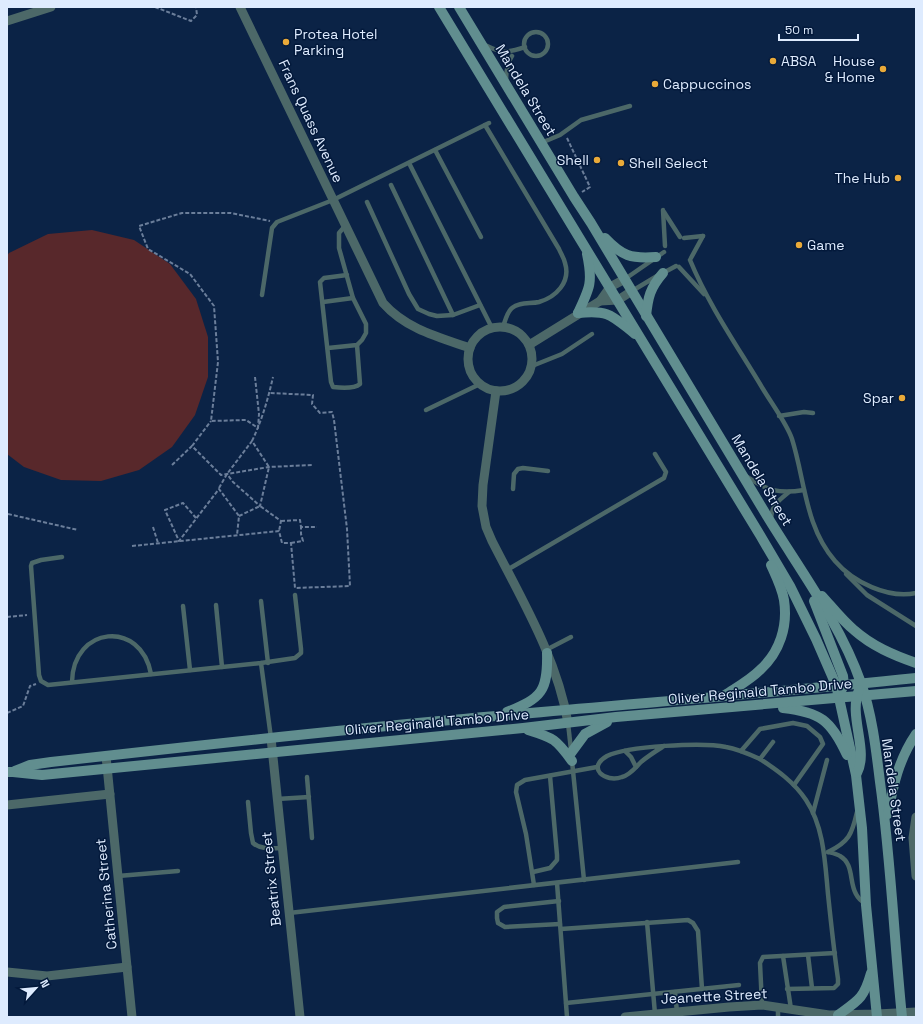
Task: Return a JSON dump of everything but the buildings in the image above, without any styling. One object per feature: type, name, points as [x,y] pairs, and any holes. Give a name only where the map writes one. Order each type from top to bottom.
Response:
[{"type":"main road","points":[[439,7],[760,535],[790,586],[840,685]]},
{"type":"main road","name":"Mandela Street","points":[[459,7],[841,636],[861,684]]},
{"type":"main road","points":[[591,223],[623,254],[641,258],[660,254]]},
{"type":"main road","points":[[578,313],[588,293],[591,280],[585,245]]},
{"type":"main road","points":[[646,316],[650,290],[663,273]]},
{"type":"main road","points":[[578,313],[606,313],[619,321],[640,338]]},
{"type":"main road","points":[[723,696],[751,678],[768,662],[777,649],[783,629],[784,600],[760,535]]},
{"type":"main road","points":[[805,577],[848,624],[865,639],[891,654],[916,663]]},
{"type":"main road","points":[[805,577],[844,676],[840,685],[839,698],[856,775],[862,828],[866,905],[877,1016]]},
{"type":"main road","points":[[496,716],[523,706],[539,694],[547,678],[547,651]]},
{"type":"main road","name":"Oliver Reginald Tambo Drive","points":[[10,772],[38,764],[271,738],[916,678]]},
{"type":"main road","points":[[856,775],[860,761],[855,711],[860,696],[861,684]]},
{"type":"main road","name":"Oliver Reginald Tambo Drive","points":[[10,772],[42,775],[568,724],[616,717],[916,691]]},
{"type":"main road","name":"Mandela Street","points":[[860,696],[878,762],[886,825],[902,1015]]},
{"type":"main road","points":[[764,705],[805,711],[812,713],[826,721],[840,740],[856,775]]},
{"type":"main road","points":[[572,762],[584,734],[616,717]]},
{"type":"main road","points":[[522,728],[554,739],[572,762]]},
{"type":"main road","points":[[886,825],[897,769],[916,734]]},
{"type":"main road","points":[[838,1015],[862,997],[873,965]]},
{"type":"street","points":[[7,21],[50,7]]},
{"type":"street","name":"Frans Quass Avenue","points":[[240,7],[378,294],[389,310],[411,326],[470,348]]},
{"type":"street","points":[[529,345],[600,300],[610,287],[625,279]]},
{"type":"street","points":[[600,300],[618,300],[632,291]]},
{"type":"street","points":[[503,327],[516,331],[524,337],[529,345],[532,355],[532,366],[529,375],[523,383],[510,390],[496,391],[485,388],[476,381],[470,371],[468,360],[470,348],[478,336],[492,328],[503,327]]},
{"type":"street","points":[[496,391],[483,485],[482,506],[486,527],[547,651],[559,683],[568,724]]},
{"type":"street","name":"Beatrix Street","points":[[271,738],[300,1017]]},
{"type":"street","name":"Catherina Street","points":[[106,756],[132,1017]]},
{"type":"street","points":[[7,805],[110,794]]},
{"type":"street","points":[[916,817],[916,876]]},
{"type":"street","points":[[7,972],[47,976],[127,967]]},
{"type":"street","name":"Jeanette Street","points":[[625,1017],[762,1005],[820,1014],[838,1015],[877,1016],[902,1015],[916,1012]]},
{"type":"lane","points":[[535,32],[543,34],[547,40],[547,48],[541,54],[535,55],[530,53],[525,47],[526,39],[531,33],[535,32]]},
{"type":"lane","points":[[482,44],[500,52],[525,47]]},
{"type":"lane","points":[[506,84],[506,73],[509,60],[512,56]]},
{"type":"lane","points":[[542,143],[564,132],[581,120],[630,106]]},
{"type":"lane","points":[[262,295],[272,228],[277,222],[333,200],[487,124],[564,259],[566,269],[565,280],[561,289],[538,302],[518,304],[513,307],[509,312],[503,327]]},
{"type":"lane","points":[[435,150],[482,237]]},
{"type":"lane","points":[[409,163],[492,328]]},
{"type":"lane","points":[[391,185],[453,315]]},
{"type":"lane","points":[[367,202],[409,294],[418,309],[437,316],[453,315],[480,305]]},
{"type":"lane","points":[[665,246],[663,210],[682,238],[703,236],[691,259],[708,299],[780,416],[791,438],[812,522],[818,536],[829,554],[850,579],[867,595],[916,626]]},
{"type":"lane","points":[[328,348],[357,345],[364,337],[367,328],[353,298],[338,239],[340,231],[345,226]]},
{"type":"lane","points":[[625,279],[660,254]]},
{"type":"lane","points":[[632,291],[677,266],[708,299]]},
{"type":"lane","points":[[347,274],[322,279],[320,283],[332,385],[338,387],[358,386],[360,382],[357,345]]},
{"type":"lane","points":[[323,302],[353,298]]},
{"type":"lane","points":[[532,366],[562,354],[592,334]]},
{"type":"lane","points":[[426,410],[480,384]]},
{"type":"lane","points":[[780,416],[804,412],[813,413]]},
{"type":"lane","points":[[507,570],[664,478],[666,472],[655,454]]},
{"type":"lane","points":[[513,489],[514,474],[518,469],[524,468],[548,471]]},
{"type":"lane","points":[[739,470],[763,487],[776,491],[789,492],[804,490]]},
{"type":"lane","points":[[771,523],[771,514],[775,505],[789,492]]},
{"type":"lane","points":[[62,557],[40,560],[32,563],[31,568],[39,675],[42,682],[48,685],[261,664],[295,658],[301,653],[295,595]]},
{"type":"lane","points":[[841,568],[868,585],[884,591],[904,594],[916,593]]},
{"type":"lane","points":[[260,601],[268,662]]},
{"type":"lane","points":[[216,605],[222,667]]},
{"type":"lane","points":[[183,606],[190,670]]},
{"type":"lane","points":[[72,682],[73,668],[84,649],[98,638],[111,636],[125,639],[138,647],[148,661],[151,674]]},
{"type":"lane","points":[[547,651],[571,637]]},
{"type":"lane","points":[[261,664],[271,738]]},
{"type":"lane","points":[[741,751],[762,728],[793,723],[807,726],[820,737],[823,744],[794,785]]},
{"type":"lane","points":[[568,724],[584,880]]},
{"type":"lane","points":[[760,759],[773,742]]},
{"type":"lane","points":[[597,767],[607,756],[625,751],[664,746],[714,745],[741,751],[760,759],[781,773],[794,785],[804,797],[813,813],[826,852],[838,979],[837,986],[831,988],[787,989]]},
{"type":"lane","points":[[534,885],[526,834],[516,788],[520,782],[550,776],[572,762],[597,767],[603,776],[610,779],[624,777],[645,759],[664,746]]},
{"type":"lane","points":[[625,751],[631,757],[636,767]]},
{"type":"lane","points":[[813,813],[827,760]]},
{"type":"lane","points":[[533,872],[550,868],[557,860],[550,776]]},
{"type":"lane","points":[[307,777],[312,838]]},
{"type":"lane","points":[[277,799],[309,797]]},
{"type":"lane","points":[[248,802],[253,843],[264,848],[282,848]]},
{"type":"lane","points":[[826,852],[844,843],[851,835],[859,802]]},
{"type":"lane","points":[[826,852],[840,856],[847,863],[851,872],[856,895],[866,905]]},
{"type":"lane","points":[[289,913],[738,862]]},
{"type":"lane","points":[[118,876],[178,871]]},
{"type":"lane","points":[[558,883],[568,1017]]},
{"type":"lane","points":[[559,900],[504,907],[497,912],[496,918],[498,923],[505,927],[560,924]]},
{"type":"lane","points":[[561,929],[688,920],[693,923],[698,932],[702,989]]},
{"type":"lane","points":[[647,922],[654,994],[658,1015]]},
{"type":"lane","points":[[762,1005],[761,960],[765,956],[835,953]]},
{"type":"lane","points":[[808,955],[812,988]]},
{"type":"lane","points":[[783,956],[791,1009]]},
{"type":"lane","points":[[566,1003],[739,985]]},
{"type":"lane","points":[[675,992],[677,1012]]},
{"type":"lane","points":[[778,1007],[778,1017]]},
{"type":"path","points":[[155,7],[191,22],[197,15],[196,7]]},
{"type":"path","points":[[564,132],[590,187],[574,197]]},
{"type":"path","points":[[172,465],[192,446],[211,421],[218,362],[214,306],[190,274],[148,249],[139,226],[182,213],[230,213],[277,222]]},
{"type":"path","points":[[255,377],[258,428]]},
{"type":"path","points":[[179,541],[252,441],[270,393],[273,377]]},
{"type":"path","points":[[270,393],[313,395],[312,404],[320,413],[332,412],[347,530],[350,586],[295,588],[291,543]]},
{"type":"path","points":[[211,421],[246,420],[258,428]]},
{"type":"path","points":[[252,441],[269,467],[260,506]]},
{"type":"path","points":[[192,446],[221,475],[269,467],[312,465]]},
{"type":"path","points":[[227,474],[233,482],[260,506],[281,521],[300,520],[303,541],[282,543],[279,531],[281,521]]},
{"type":"path","points":[[219,488],[239,516],[237,535]]},
{"type":"path","points":[[179,541],[165,510],[184,503],[196,518]]},
{"type":"path","points":[[239,516],[260,506]]},
{"type":"path","points":[[7,514],[78,530]]},
{"type":"path","points":[[153,526],[158,543]]},
{"type":"path","points":[[301,527],[317,527]]},
{"type":"path","points":[[132,546],[279,531]]},
{"type":"path","points":[[7,617],[34,615]]},
{"type":"path","points":[[7,713],[23,706],[30,686],[42,682]]},
{"type":"shaded area","points":[[92,230],[134,240],[170,264],[196,299],[208,337],[208,377],[195,415],[172,447],[139,470],[101,481],[61,480],[24,467],[7,454],[7,256],[9,253],[48,234]]},
{"type":"place","name":"Protea Hotel Parking","points":[[286,42]]},
{"type":"place","name":"ABSA","points":[[773,61]]},
{"type":"place","name":"House & Home","points":[[883,69]]},
{"type":"place","name":"Cappuccinos","points":[[655,84]]},
{"type":"place","name":"Shell","points":[[597,160]]},
{"type":"place","name":"Shell Select","points":[[621,163]]},
{"type":"place","name":"The Hub","points":[[898,178]]},
{"type":"place","name":"Game","points":[[799,245]]},
{"type":"place","name":"Spar","points":[[902,398]]}]
